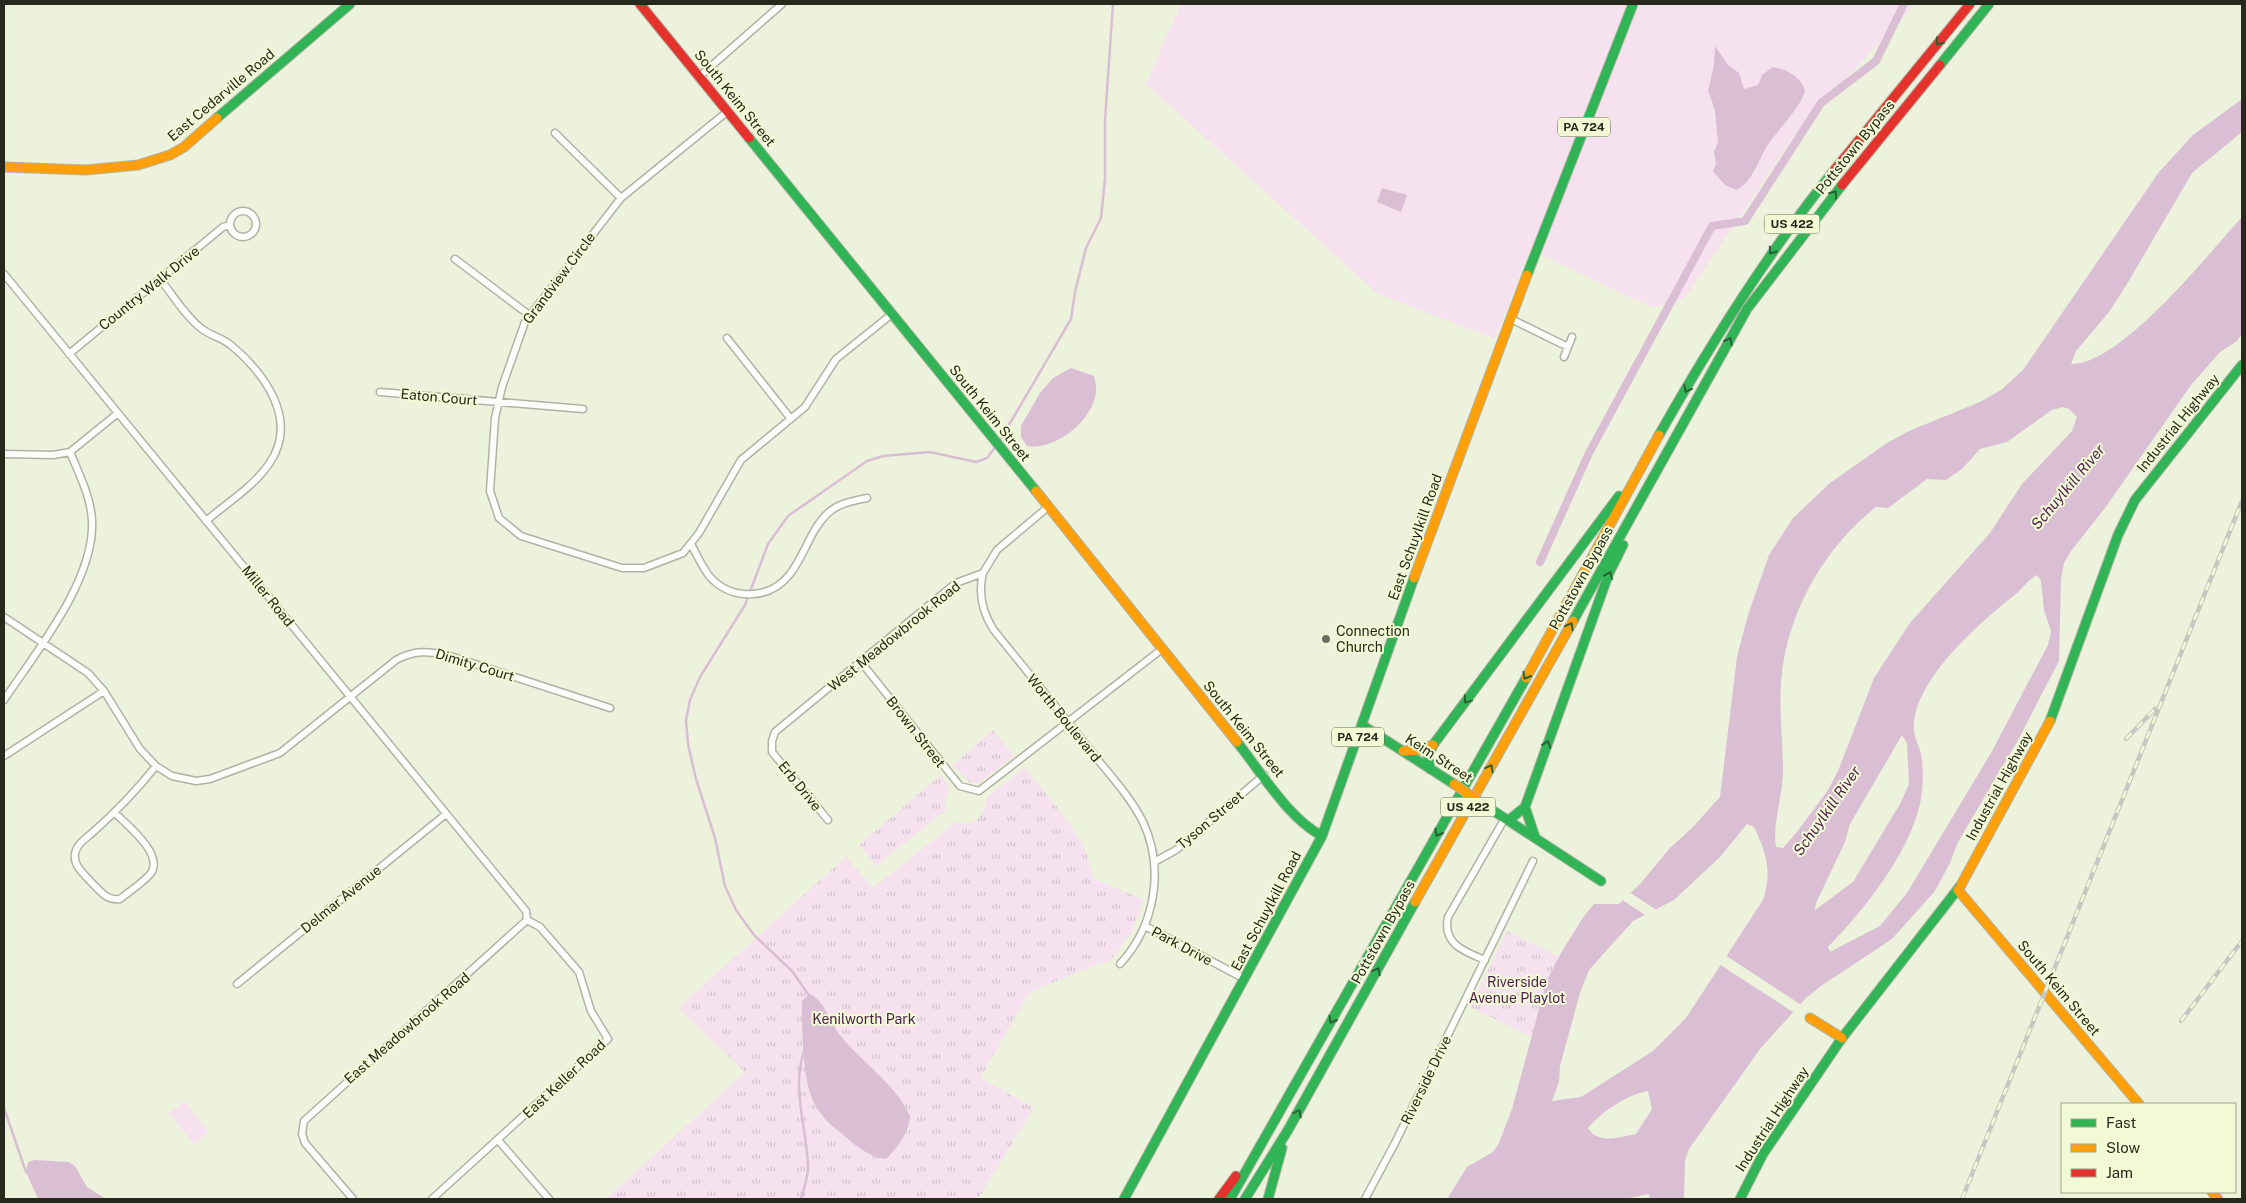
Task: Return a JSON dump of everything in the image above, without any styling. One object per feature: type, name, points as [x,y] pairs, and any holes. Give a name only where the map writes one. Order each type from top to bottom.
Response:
[{"type":"main road","name":"East Cedarville Road","points":[[4,167],[88,169],[140,166],[163,160],[184,147],[350,4]]},
{"type":"main road","name":"South Keim Street","points":[[640,4],[1003,450],[1302,822],[1322,836]]},
{"type":"main road","name":"East Schuylkill Road","points":[[1124,1199],[1322,836],[1511,319],[1633,4]]},
{"type":"main road","name":"Pottstown Bypass","points":[[1230,1199],[1565,608],[1642,465],[1713,340],[1775,248],[1837,166],[1970,4]]},
{"type":"main road","name":"Pottstown Bypass","points":[[1245,1199],[1288,1130],[1747,309],[1806,229],[1989,4]]},
{"type":"main road","name":"Industrial Highway","points":[[1740,1199],[1763,1154],[1842,1038],[1958,890],[2040,740],[2059,701],[2118,535],[2135,500],[2242,365]]},
{"type":"main road","points":[[1535,837],[1526,807],[1609,573],[1688,414]]},
{"type":"main road","points":[[1430,769],[1428,757],[1433,745],[1642,465]]},
{"type":"main road","name":"Keim Street","points":[[1362,725],[1601,880]]},
{"type":"main road","points":[[1403,751],[1420,750],[1433,745]]},
{"type":"main road","points":[[1507,819],[1526,807]]},
{"type":"main road","name":"South Keim Street","points":[[1958,890],[2138,1103]]},
{"type":"main road","points":[[1811,1018],[1842,1038]]},
{"type":"main road","points":[[1268,1199],[1288,1130]]},
{"type":"main road","points":[[1220,1199],[1260,1144]]},
{"type":"street","points":[[700,76],[782,4]]},
{"type":"street","name":"Grandview Circle","points":[[728,111],[621,198],[529,315],[520,334],[498,402],[490,491],[495,510],[512,531],[521,536],[583,556],[633,569],[660,562],[683,553],[692,544],[740,460],[791,419],[812,399],[829,367],[836,359],[892,314]]},
{"type":"street","points":[[555,133],[621,198]]},
{"type":"street","name":"Country Walk Drive","points":[[244,212],[252,215],[256,225],[252,233],[242,237],[234,234],[230,225],[233,216],[244,212]]},
{"type":"street","name":"Country Walk Drive","points":[[69,354],[223,227],[230,225]]},
{"type":"street","points":[[454,259],[529,315]]},
{"type":"street","name":"Miller Road","points":[[4,274],[526,911],[527,920]]},
{"type":"street","points":[[160,278],[196,323],[232,346],[271,389],[281,417],[279,445],[269,464],[257,478],[206,520]]},
{"type":"street","points":[[1511,319],[1568,346]]},
{"type":"street","points":[[1564,358],[1572,337]]},
{"type":"street","points":[[727,338],[791,419]]},
{"type":"street","name":"Eaton Court","points":[[380,392],[583,409]]},
{"type":"street","points":[[4,454],[53,455],[70,452],[118,413]]},
{"type":"street","points":[[4,700],[77,586],[90,552],[92,520],[90,508],[70,452]]},
{"type":"street","points":[[692,544],[711,578],[728,590],[750,594],[775,588],[787,578],[797,564],[817,527],[830,511],[846,503],[867,498]]},
{"type":"street","points":[[984,573],[997,550],[1048,507]]},
{"type":"street","name":"West Meadowbrook Road","points":[[772,752],[772,740],[775,732],[956,584],[984,573]]},
{"type":"street","name":"Worth Boulevard","points":[[984,573],[981,597],[987,620],[1135,809],[1148,834],[1154,862],[1154,893],[1145,926],[1133,948],[1120,964]]},
{"type":"street","points":[[4,617],[78,666],[104,691],[140,749],[156,766],[115,813],[82,842],[75,855],[80,870],[104,896],[115,900],[126,894],[150,873],[154,861],[150,850],[115,813]]},
{"type":"street","points":[[1068,722],[1162,649]]},
{"type":"street","name":"Dimity Court","points":[[156,766],[172,776],[196,781],[210,779],[272,757],[288,748],[396,660],[409,654],[424,651],[447,655],[610,708]]},
{"type":"street","name":"Brown Street","points":[[861,662],[960,786],[979,791],[1068,722]]},
{"type":"street","points":[[4,756],[104,691]]},
{"type":"street","name":"Erb Drive","points":[[772,752],[828,820]]},
{"type":"street","name":"Tyson Street","points":[[1154,862],[1176,850],[1264,775]]},
{"type":"street","name":"Delmar Avenue","points":[[237,984],[446,814]]},
{"type":"street","points":[[1486,960],[1454,944],[1447,932],[1446,924],[1448,917],[1507,819]]},
{"type":"street","name":"Riverside Drive","points":[[1365,1199],[1486,960],[1533,861]]},
{"type":"street","name":"East Keller Road","points":[[432,1199],[608,1039],[591,1011],[579,972],[540,927],[527,920]]},
{"type":"street","name":"East Meadowbrook Road","points":[[354,1199],[305,1143],[302,1127],[308,1116],[527,920]]},
{"type":"street","name":"Park Drive","points":[[1145,926],[1245,979]]},
{"type":"street","points":[[498,1140],[549,1199]]},
{"type":"green space","points":[[1181,4],[1916,4],[1798,130],[1685,298],[1653,308],[1530,249],[1495,339],[1377,293],[1146,84]]},
{"type":"green space","points":[[1379,137],[1391,143],[1387,153],[1374,147]]},
{"type":"green space","points":[[993,730],[1014,756],[979,783],[970,783],[953,765]]},
{"type":"green space","name":"Kenilworth Park","points":[[1025,767],[1076,833],[1090,863],[1093,878],[1144,900],[1131,934],[1109,962],[1098,964],[1030,992],[980,1078],[1034,1108],[978,1199],[606,1199],[745,1072],[678,1008],[846,857],[873,888],[956,822],[967,824],[977,820],[984,811],[987,797]]},
{"type":"green space","points":[[941,775],[949,787],[945,802],[946,810],[876,866],[859,845]]},
{"type":"green space","name":"Riverside Avenue Playlot","points":[[1507,931],[1562,958],[1538,1040],[1470,1007]]},
{"type":"green space","points":[[185,1101],[209,1132],[194,1144],[169,1113]]},
{"type":"water","points":[[1715,46],[1728,65],[1739,73],[1744,89],[1758,85],[1762,75],[1773,67],[1797,78],[1804,87],[1805,92],[1793,113],[1767,146],[1750,177],[1742,187],[1736,190],[1725,185],[1713,171],[1716,164],[1714,151],[1718,143],[1715,110],[1708,91],[1714,65]]},
{"type":"water","name":"Schuylkill River","points":[[2242,99],[2242,132],[2192,173],[2127,284],[2109,312],[2076,351],[2071,364],[2091,359],[2114,347],[2138,328],[2163,305],[2242,217],[2242,333],[2237,341],[2220,352],[2191,385],[2064,563],[2061,579],[2059,661],[2017,742],[1958,842],[1950,863],[1935,891],[1892,939],[1806,998],[1760,1049],[1689,1149],[1685,1161],[1684,1199],[1650,1199],[1649,1194],[1624,1199],[1447,1199],[1467,1167],[1493,1152],[1499,1143],[1512,1109],[1547,980],[1584,916],[1594,904],[1619,904],[1640,884],[1670,848],[1692,828],[1720,797],[1737,657],[1748,615],[1769,555],[1793,518],[1830,483],[1887,443],[1909,431],[1980,402],[2001,390],[2023,370],[2159,172],[2193,135]],"holes":[[[2063,407],[2069,409],[2077,417],[2072,431],[2022,484],[1990,533],[1910,623],[1874,678],[1838,771],[1828,790],[1783,848],[1776,847],[1775,829],[1783,771],[1781,683],[1784,658],[1790,633],[1810,586],[1839,543],[1876,507],[1888,508],[1927,479],[1946,480],[1963,468],[1980,449],[2007,442],[2052,410]],[[2037,575],[2041,581],[2044,610],[2051,631],[2048,645],[1991,753],[1907,893],[1880,926],[1830,952],[1828,947],[1856,916],[1883,881],[1906,843],[1914,823],[1920,804],[1923,772],[1921,754],[1914,729],[1916,710],[1924,691],[1936,672],[1969,635]],[[1902,735],[1907,743],[1909,784],[1900,804],[1853,882],[1815,910],[1816,903],[1845,842],[1850,824]],[[1747,824],[1754,827],[1767,863],[1768,872],[1763,900],[1686,1018],[1653,1051],[1581,1097],[1552,1101],[1559,1082],[1560,1066],[1580,993],[1589,970],[1633,921],[1674,900],[1720,857]],[[1648,1091],[1652,1109],[1636,1134],[1616,1138],[1603,1138],[1597,1137],[1592,1133],[1588,1128],[1593,1122],[1607,1110],[1632,1096]]]},
{"type":"water","points":[[1382,188],[1407,195],[1401,212],[1377,202]]},
{"type":"water","points":[[1071,368],[1094,376],[1096,392],[1088,413],[1071,432],[1060,439],[1049,444],[1027,446],[1021,437],[1021,426],[1040,393],[1053,378]]},
{"type":"water","points":[[809,994],[814,996],[823,1006],[839,1034],[896,1093],[910,1116],[905,1134],[886,1159],[869,1154],[837,1130],[820,1113],[814,1103],[807,1081],[803,1039],[802,1001]]},
{"type":"water","points":[[35,1160],[69,1162],[75,1166],[87,1187],[106,1199],[38,1199],[26,1172],[28,1162]]},
{"type":"pier","points":[[1629,892],[1658,911],[1648,917],[1621,899]]},
{"type":"pier","points":[[1725,955],[1803,1006],[1796,1014],[1719,964]]},
{"type":"waterway","points":[[999,442],[1071,319],[1075,292],[1086,248],[1101,218],[1105,179],[1105,120],[1113,4]]},
{"type":"waterway","points":[[1540,562],[1589,453],[1712,226],[1745,221],[1821,103],[1876,61],[1904,4]]},
{"type":"waterway","points":[[810,997],[792,971],[754,935],[736,910],[725,886],[715,838],[696,779],[688,744],[686,720],[690,700],[700,677],[745,605],[768,544],[788,516],[867,461],[883,456],[930,452],[976,462],[987,458],[996,446]]},
{"type":"waterway","points":[[801,1199],[808,1169],[799,1092],[801,1061],[806,1046]]},
{"type":"waterway","points":[[4,1108],[26,1172],[29,1173]]},
{"type":"railway","points":[[1962,1199],[2242,501]]},
{"type":"railway","points":[[2126,739],[2155,709]]},
{"type":"railway","points":[[2181,1021],[2242,941]]},
{"type":"traffic: fast","points":[[217,118],[350,4]]},
{"type":"traffic: fast","points":[[1527,275],[1633,4]]},
{"type":"traffic: fast","points":[[1940,65],[1989,4]]},
{"type":"traffic: fast","points":[[749,138],[1036,491]]},
{"type":"traffic: fast","points":[[1659,435],[1740,300],[1784,236],[1832,173]]},
{"type":"traffic: fast","points":[[1573,621],[1747,309],[1842,185]]},
{"type":"traffic: fast","points":[[2050,721],[2118,535],[2135,500],[2242,365]]},
{"type":"traffic: fast","points":[[1430,769],[1428,757],[1433,745],[1619,496]]},
{"type":"traffic: fast","points":[[1509,820],[1525,807],[1609,573],[1623,545]]},
{"type":"traffic: fast","points":[[1124,1199],[1322,836],[1414,578]]},
{"type":"traffic: fast","points":[[1230,1199],[1526,678]]},
{"type":"traffic: fast","points":[[1362,725],[1454,784]]},
{"type":"traffic: fast","points":[[1237,742],[1286,806],[1298,818],[1322,836]]},
{"type":"traffic: fast","points":[[1483,804],[1601,881]]},
{"type":"traffic: fast","points":[[1525,807],[1535,837]]},
{"type":"traffic: fast","points":[[1740,1199],[1763,1154],[1842,1038],[1961,885]]},
{"type":"traffic: fast","points":[[1245,1199],[1288,1130],[1415,902]]},
{"type":"traffic: fast","points":[[1268,1199],[1282,1148]]},
{"type":"traffic: slow","points":[[4,167],[86,170],[138,165],[170,155],[184,147],[217,118]]},
{"type":"traffic: slow","points":[[1414,578],[1527,275]]},
{"type":"traffic: slow","points":[[1526,678],[1659,435]]},
{"type":"traffic: slow","points":[[1036,491],[1237,742]]},
{"type":"traffic: slow","points":[[1415,902],[1573,621]]},
{"type":"traffic: slow","points":[[1961,885],[2050,721]]},
{"type":"traffic: slow","points":[[1403,751],[1420,750],[1433,745]]},
{"type":"traffic: slow","points":[[1454,784],[1483,804]]},
{"type":"traffic: slow","points":[[1958,890],[2138,1103]]},
{"type":"traffic: slow","points":[[1810,1018],[1842,1038]]},
{"type":"traffic: slow","points":[[2213,1193],[2218,1199]]},
{"type":"traffic: jam","points":[[640,4],[749,138]]},
{"type":"traffic: jam","points":[[1832,173],[1970,4]]},
{"type":"traffic: jam","points":[[1842,185],[1940,65]]},
{"type":"traffic: jam","points":[[1219,1199],[1236,1176]]},
{"type":"place","name":"Connection Church","points":[[1326,639]]}]
